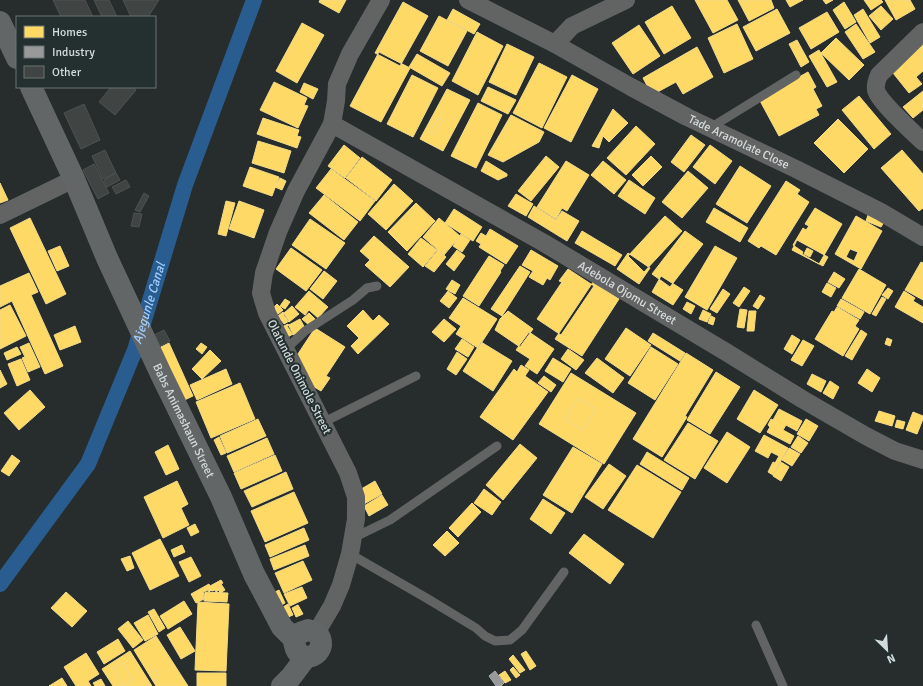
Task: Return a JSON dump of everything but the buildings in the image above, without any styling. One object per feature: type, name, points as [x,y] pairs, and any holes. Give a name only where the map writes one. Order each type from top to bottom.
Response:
[{"type":"main road","points":[[0,22],[16,56]]},
{"type":"main road","name":"Babs Animashaun Street","points":[[31,88],[74,179],[107,258],[161,374],[221,497],[254,574],[282,627],[300,648]]},
{"type":"main road","points":[[282,686],[291,678],[300,648],[300,632],[308,630],[316,633]]},
{"type":"street","name":"Olatunde Onimole Street","points":[[316,633],[332,606],[341,584],[352,546],[356,519],[356,497],[348,473],[267,313],[261,293],[264,273],[278,232],[296,191],[332,124],[337,84],[350,54],[381,0]]},
{"type":"street","name":"Tade Aramolate Close","points":[[468,0],[555,44],[687,117],[796,169],[881,212],[923,237]]},
{"type":"street","points":[[555,44],[572,26],[626,0]]},
{"type":"street","points":[[923,32],[879,75],[876,82],[876,90],[882,101],[923,142]]},
{"type":"street","name":"Adebola Ojomu Street","points":[[332,124],[544,243],[726,352],[802,400],[895,451],[923,460]]},
{"type":"street","points":[[0,214],[74,179]]},
{"type":"lane","points":[[710,128],[796,75]]},
{"type":"lane","points":[[285,350],[305,331],[353,300],[367,288],[377,286]]},
{"type":"lane","points":[[322,423],[416,376]]},
{"type":"lane","points":[[497,446],[352,546],[428,599],[495,641],[510,640],[522,630],[564,572]]},
{"type":"lane","points":[[756,625],[783,686]]},
{"type":"waterway","name":"Ajegunle Canal","points":[[0,584],[88,464],[135,350],[185,185],[254,0]]}]
